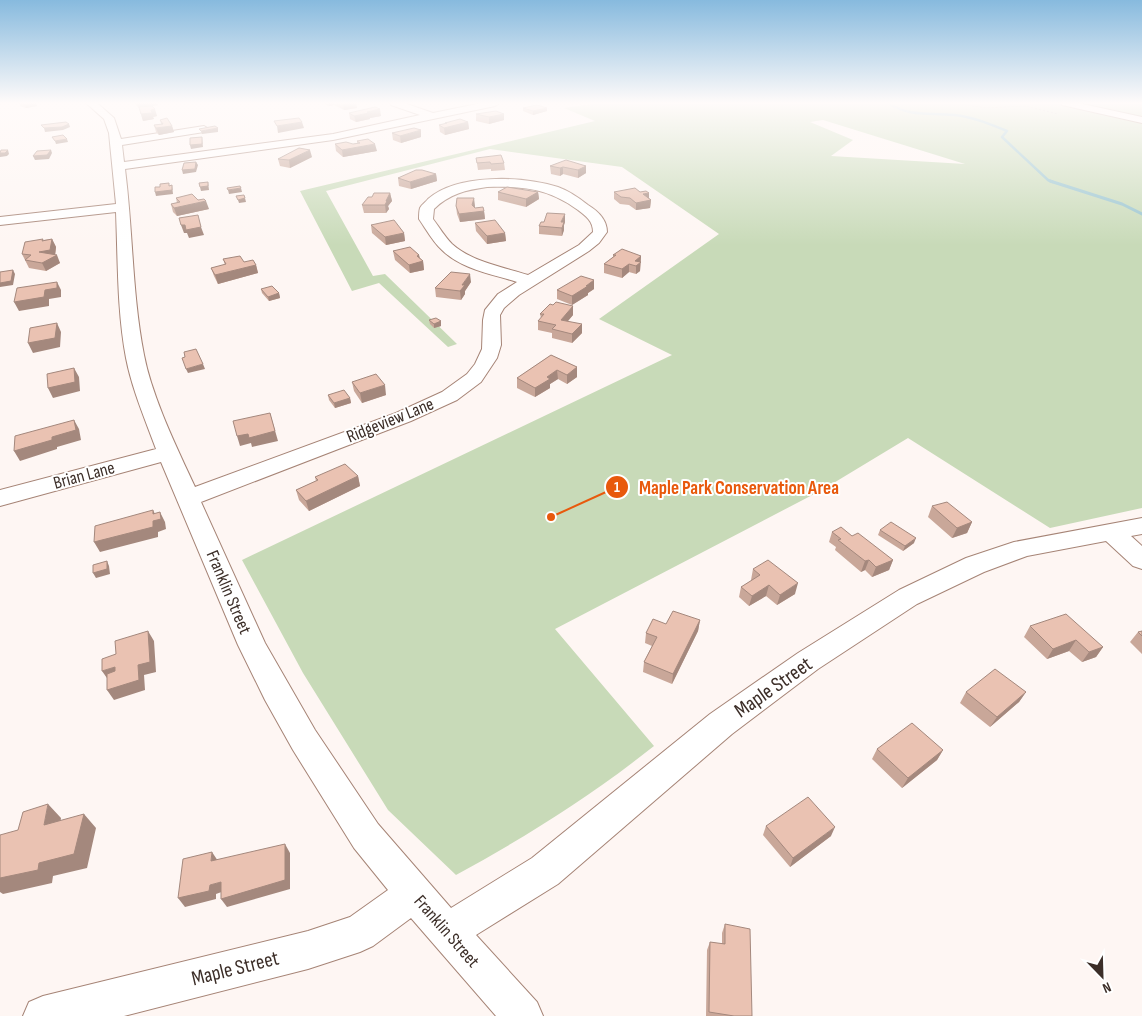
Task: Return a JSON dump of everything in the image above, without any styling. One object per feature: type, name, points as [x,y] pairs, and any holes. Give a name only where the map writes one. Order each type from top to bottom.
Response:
[{"type":"street","name":"Franklin Street","points":[[117,150],[123,207],[128,303],[135,356],[149,402],[168,452],[252,645],[276,691],[333,788],[366,836],[447,932],[523,1016]]},
{"type":"street","points":[[117,154],[166,150]]},
{"type":"street","name":"Ridgeview Lane","points":[[189,498],[398,418],[440,400],[457,390],[473,378],[490,354],[493,344],[490,318],[492,310],[503,299],[529,281],[593,242],[598,236],[600,229],[594,217],[559,192],[539,186],[514,183],[488,184],[463,188],[443,196],[430,205],[426,212],[426,219],[450,250],[474,264],[529,281]]},
{"type":"street","points":[[0,221],[123,207]]},
{"type":"street","name":"Brian Lane","points":[[0,498],[168,452]]},
{"type":"street","name":"Maple Street","points":[[447,932],[545,871],[720,724],[808,661],[908,596],[946,577],[1023,548],[1142,526]]},
{"type":"street","points":[[1111,532],[1142,560]]},
{"type":"street","name":"Maple Street","points":[[43,1016],[334,942],[360,933],[414,893]]},
{"type":"lane","points":[[117,154],[129,150]]},
{"type":"green space","points":[[471,150],[484,150],[326,191],[373,276],[385,274],[457,344],[448,347],[379,283],[352,291],[300,191]]},
{"type":"green space","points":[[500,150],[839,150],[831,156],[965,164],[921,150],[1142,150],[1142,508],[1050,528],[908,438],[822,490],[555,629],[654,746],[558,815],[456,875],[388,810],[303,673],[242,560],[672,355],[599,319],[719,234],[622,167]]},
{"type":"building","points":[[51,150],[47,155],[33,156],[37,151]]},
{"type":"building","points":[[294,150],[309,150],[289,160],[278,159]]},
{"type":"building","points":[[501,155],[504,163],[477,163],[476,158]]},
{"type":"building","points":[[566,160],[586,166],[578,170],[550,166]]},
{"type":"building","points":[[196,162],[195,169],[182,170],[184,163]]},
{"type":"building","points":[[416,170],[436,174],[410,182],[398,178]]},
{"type":"building","points":[[208,182],[208,186],[200,187],[199,183]]},
{"type":"building","points":[[169,183],[169,186],[172,185],[172,190],[155,192],[155,187],[160,187],[160,184]]},
{"type":"building","points":[[240,186],[241,188],[228,190],[227,188]]},
{"type":"building","points":[[507,187],[538,192],[526,199],[498,192]]},
{"type":"building","points":[[635,188],[640,192],[646,191],[649,193],[643,194],[651,200],[636,203],[630,198],[621,197],[614,192]]},
{"type":"building","points":[[374,193],[390,193],[385,205],[362,205],[368,197],[372,197]]},
{"type":"building","points":[[192,194],[198,200],[204,199],[206,201],[174,208],[171,204],[180,202],[176,198]]},
{"type":"building","points":[[244,195],[245,198],[238,200],[236,196]]},
{"type":"building","points":[[457,198],[474,198],[472,205],[475,208],[483,207],[484,211],[459,214],[456,206]]},
{"type":"building","points":[[547,213],[565,214],[561,222],[564,222],[562,228],[539,226],[541,222],[544,222]]},
{"type":"building","points":[[198,215],[201,227],[186,230],[185,225],[181,225],[179,218]]},
{"type":"building","points":[[394,220],[404,233],[385,237],[371,225]]},
{"type":"building","points":[[495,220],[505,233],[487,236],[475,223]]},
{"type":"building","points":[[43,239],[42,241],[52,239],[50,250],[39,252],[57,255],[42,263],[25,260],[31,255],[22,254],[25,242]]},
{"type":"building","points":[[410,247],[423,261],[409,265],[393,251]]},
{"type":"building","points":[[622,249],[641,256],[635,261],[641,262],[636,266],[629,264],[622,269],[604,264],[616,255],[613,255]]},
{"type":"building","points":[[240,256],[244,262],[253,260],[256,265],[215,275],[211,268],[226,264],[223,259]]},
{"type":"building","points":[[13,270],[11,281],[0,283],[0,272]]},
{"type":"building","points":[[451,272],[470,274],[460,291],[435,288]]},
{"type":"building","points":[[581,276],[594,280],[572,296],[557,290]]},
{"type":"building","points":[[57,282],[57,288],[45,290],[44,297],[14,302],[17,288]]},
{"type":"building","points":[[272,286],[279,293],[268,297],[261,289]]},
{"type":"building","points":[[556,302],[573,306],[561,320],[582,324],[572,334],[552,329],[556,325],[538,321],[544,314],[540,314],[550,304],[553,305]]},
{"type":"building","points":[[436,318],[441,321],[434,324],[429,320]]},
{"type":"building","points":[[57,323],[55,338],[28,343],[30,328]]},
{"type":"building","points":[[196,349],[203,364],[186,369],[182,358],[185,357],[184,352]]},
{"type":"building","points":[[551,355],[577,367],[567,375],[557,370],[547,377],[550,379],[535,388],[517,378]]},
{"type":"building","points":[[74,368],[75,382],[48,388],[47,374]]},
{"type":"building","points":[[376,374],[385,385],[360,393],[352,382]]},
{"type":"building","points":[[344,390],[350,398],[334,403],[328,395]]},
{"type":"building","points":[[270,413],[275,431],[249,438],[248,434],[237,436],[233,421]]},
{"type":"building","points":[[74,420],[76,430],[52,437],[52,440],[14,451],[15,436]]},
{"type":"building","points":[[345,464],[358,476],[306,501],[296,490],[318,480],[315,477]]},
{"type":"building","points":[[947,502],[972,522],[957,528],[932,506]]},
{"type":"building","points":[[153,510],[153,514],[160,512],[161,519],[153,521],[153,527],[94,542],[95,526]]},
{"type":"building","points":[[891,522],[916,538],[905,546],[880,530]]},
{"type":"building","points":[[841,527],[852,536],[858,533],[893,560],[876,567],[869,560],[865,561],[838,540],[841,539],[832,532]]},
{"type":"building","points":[[768,560],[798,583],[780,595],[769,585],[752,596],[741,587],[760,575],[753,569]]},
{"type":"building","points":[[107,561],[107,569],[93,573],[93,565]]},
{"type":"building","points":[[673,611],[700,620],[673,674],[644,662],[657,637],[646,633],[653,619],[666,624]]},
{"type":"building","points":[[1066,614],[1103,647],[1089,652],[1076,640],[1053,649],[1030,626]]},
{"type":"building","points":[[148,631],[150,662],[138,665],[139,680],[107,690],[107,674],[115,671],[115,667],[102,671],[102,659],[116,654],[115,641]]},
{"type":"building","points":[[995,669],[1026,692],[997,717],[966,692]]},
{"type":"building","points":[[912,723],[943,750],[908,778],[877,749]]},
{"type":"building","points":[[808,797],[835,827],[793,858],[766,826]]},
{"type":"building","points":[[48,804],[44,825],[84,814],[74,854],[39,863],[38,870],[0,878],[0,835],[18,830],[23,812]]},
{"type":"building","points":[[285,844],[285,880],[221,899],[221,882],[210,885],[209,891],[178,898],[183,859],[212,852],[211,861]]},
{"type":"building","points":[[725,924],[750,929],[752,1016],[734,1016],[709,1012],[710,942],[725,944]]},
{"type":"waterway","points":[[1016,150],[1048,180],[1052,182]]},
{"type":"waterway","points":[[1052,182],[1122,204],[1142,214]]},
{"type":"place","name":"Maple Park Conservation Area","points":[[551,517]]}]
